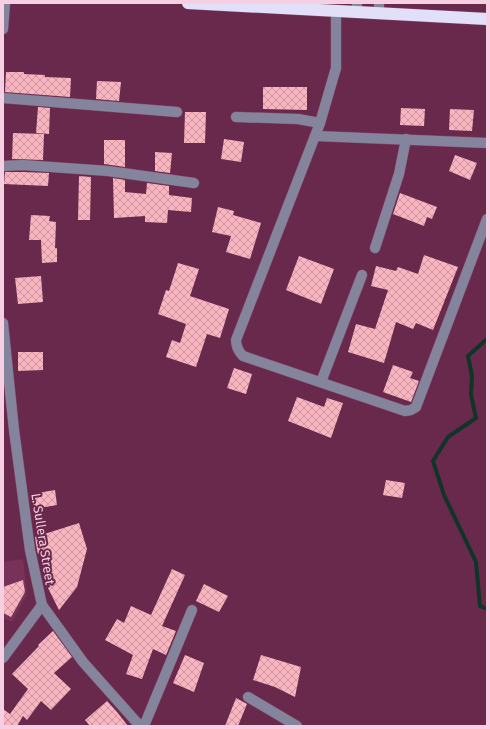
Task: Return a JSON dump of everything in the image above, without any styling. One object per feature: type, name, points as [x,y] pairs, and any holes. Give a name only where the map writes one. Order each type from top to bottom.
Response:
[{"type":"highway","points":[[188,3],[336,11],[357,7],[379,8],[487,19]]},
{"type":"street","points":[[3,29],[5,3]]},
{"type":"street","points":[[336,11],[336,68],[320,123],[236,340],[236,347],[243,356],[405,411],[411,410],[416,407],[487,219]]},
{"type":"street","points":[[3,98],[177,112]]},
{"type":"street","points":[[236,117],[298,119],[320,123]]},
{"type":"street","points":[[316,136],[487,143]]},
{"type":"street","points":[[374,248],[399,174],[406,139]]},
{"type":"street","points":[[3,166],[23,165],[108,171],[194,183]]},
{"type":"street","points":[[321,382],[362,275]]},
{"type":"street","name":"L. Sullera Street","points":[[3,323],[14,430],[30,550],[42,605],[83,662],[140,726]]},
{"type":"street","points":[[3,658],[42,605]]},
{"type":"street","points":[[144,726],[192,610]]},
{"type":"street","points":[[248,697],[297,726]]},
{"type":"shaded area","points":[[23,559],[27,594],[12,622],[3,618],[3,562]]},
{"type":"building","points":[[6,72],[24,72],[24,74],[45,75],[45,77],[71,78],[70,97],[5,92]]},
{"type":"building","points":[[97,81],[121,82],[119,101],[96,99]]},
{"type":"building","points":[[263,87],[307,87],[307,110],[263,109]]},
{"type":"building","points":[[38,107],[50,108],[49,134],[36,133]]},
{"type":"building","points":[[401,108],[425,109],[424,126],[400,125]]},
{"type":"building","points":[[450,109],[474,110],[472,131],[449,130]]},
{"type":"building","points":[[185,112],[206,112],[205,143],[184,143]]},
{"type":"building","points":[[13,133],[44,134],[43,160],[12,159]]},
{"type":"building","points":[[224,139],[244,142],[241,162],[221,159]]},
{"type":"building","points":[[104,140],[125,140],[125,167],[104,164]]},
{"type":"building","points":[[155,152],[172,153],[170,173],[155,171]]},
{"type":"building","points":[[455,155],[477,163],[470,180],[449,171]]},
{"type":"building","points":[[5,172],[49,173],[48,186],[4,184]]},
{"type":"building","points":[[79,176],[91,177],[90,220],[78,220]]},
{"type":"building","points":[[113,178],[125,180],[125,192],[146,194],[147,183],[169,186],[169,195],[192,198],[191,212],[168,210],[167,223],[145,222],[145,216],[114,218]]},
{"type":"building","points":[[400,193],[437,207],[432,219],[427,217],[424,226],[393,214]]},
{"type":"building","points":[[218,207],[234,211],[233,215],[261,223],[250,259],[226,252],[231,236],[212,232]]},
{"type":"building","points":[[31,215],[50,216],[49,221],[56,222],[55,248],[57,248],[57,262],[42,263],[41,240],[29,240]]},
{"type":"building","points":[[424,255],[458,267],[433,330],[416,323],[413,329],[396,322],[384,363],[348,352],[356,324],[375,329],[388,290],[371,286],[376,266],[396,271],[398,267],[418,274]]},
{"type":"building","points":[[299,256],[334,269],[321,304],[286,290]]},
{"type":"building","points":[[178,263],[199,269],[190,296],[229,309],[220,338],[207,334],[196,367],[166,357],[172,340],[180,343],[186,324],[158,314],[166,290],[169,291]]},
{"type":"building","points":[[41,276],[43,302],[18,304],[15,278]]},
{"type":"building","points":[[18,352],[43,352],[43,370],[18,371]]},
{"type":"building","points":[[393,365],[413,372],[410,378],[419,381],[411,402],[383,392]]},
{"type":"building","points":[[234,368],[252,374],[246,394],[227,388]]},
{"type":"building","points":[[297,397],[324,407],[327,398],[343,403],[331,438],[288,421]]},
{"type":"building","points":[[386,480],[405,483],[402,498],[383,495]]},
{"type":"building","points":[[55,490],[57,505],[34,509],[32,494]]},
{"type":"building","points":[[79,523],[87,549],[77,587],[59,610],[48,588],[50,587],[40,554],[38,554],[35,537]]},
{"type":"building","points":[[172,569],[185,575],[162,626],[176,631],[166,655],[153,649],[142,679],[126,674],[133,655],[105,640],[117,619],[124,623],[131,606],[151,615]]},
{"type":"building","points":[[23,580],[25,592],[11,617],[3,613],[3,587]]},
{"type":"building","points":[[204,584],[228,596],[219,612],[196,601]]},
{"type":"building","points":[[53,631],[72,657],[54,673],[71,689],[51,710],[41,701],[27,720],[23,716],[17,726],[3,726],[3,709],[10,714],[28,689],[12,674]]},
{"type":"building","points":[[185,655],[204,663],[194,692],[173,683]]},
{"type":"building","points":[[261,655],[301,667],[295,697],[275,687],[253,680]]},
{"type":"building","points":[[236,698],[247,704],[238,726],[225,726]]},
{"type":"building","points":[[107,701],[128,726],[90,726],[85,720]]},
{"type":"waterway","points":[[487,339],[468,356],[472,376],[471,395],[476,418],[448,437],[433,461],[444,495],[476,562],[480,606],[487,609]]}]
